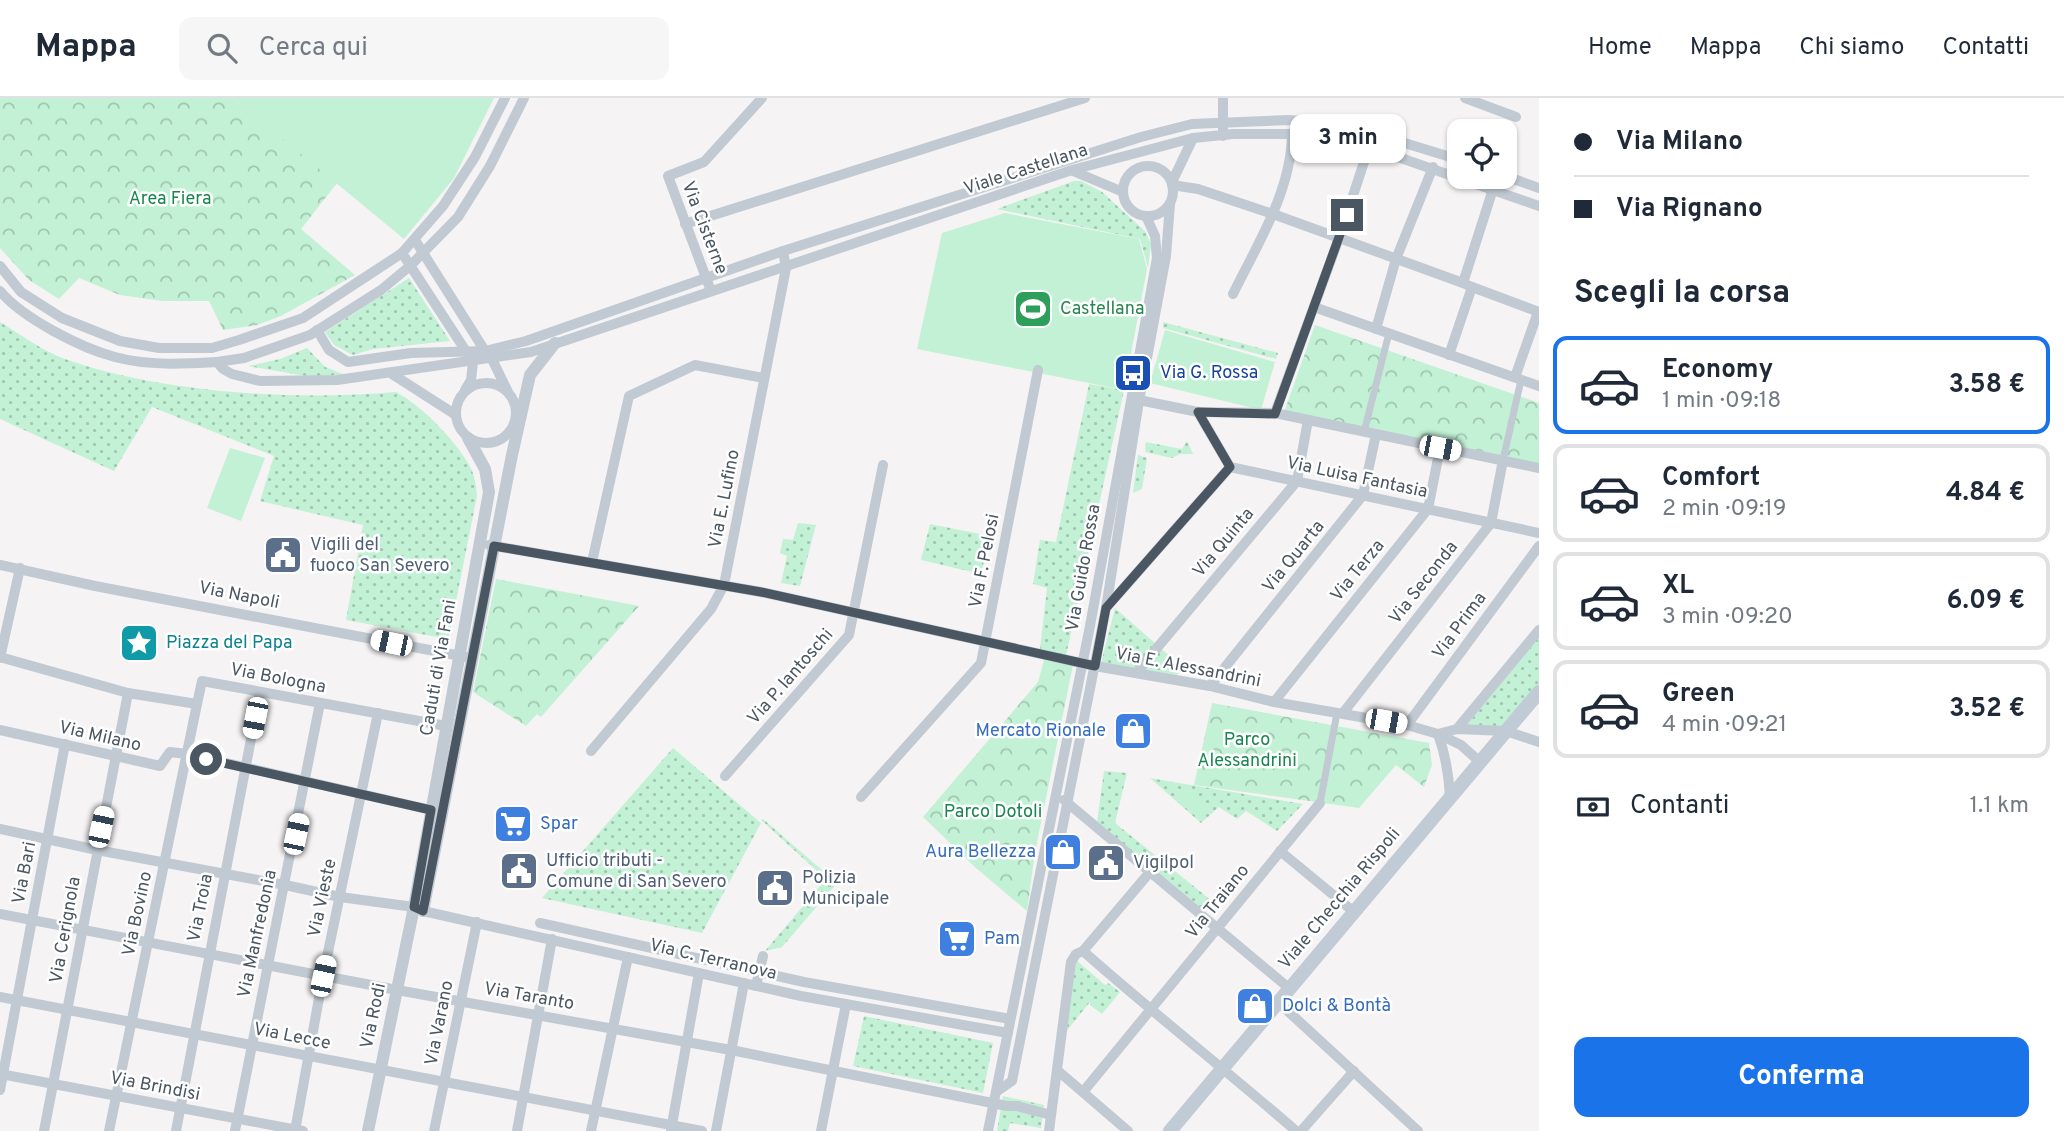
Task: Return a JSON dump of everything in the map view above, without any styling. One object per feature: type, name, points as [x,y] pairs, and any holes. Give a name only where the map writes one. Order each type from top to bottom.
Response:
[{"type":"main road","name":"Viale Checchia Rispoli","points":[[1170,1131],[1539,692]]},
{"type":"street","points":[[0,266],[22,292],[62,318],[120,341],[159,348],[212,348],[303,318],[402,253],[415,240],[443,206],[475,157],[505,98]]},
{"type":"street","points":[[0,291],[10,304],[52,331],[115,357],[173,364],[244,358],[317,330],[381,290],[424,254],[458,217],[484,176],[524,98]]},
{"type":"street","name":"Via Cisterne","points":[[711,291],[668,176],[704,162],[762,98]]},
{"type":"street","points":[[685,224],[1085,98]]},
{"type":"street","points":[[1223,98],[1223,136]]},
{"type":"street","points":[[1465,98],[1517,117]]},
{"type":"street","points":[[217,362],[232,374],[260,381],[337,380],[473,362],[783,251],[1141,137],[1192,124],[1289,120],[1314,122],[1372,133],[1447,156]]},
{"type":"street","points":[[1233,294],[1273,214],[1292,151],[1292,133]]},
{"type":"street","name":"Viale Castellana","points":[[488,355],[531,352],[1072,170],[1193,138],[1233,134],[1312,134],[1369,146],[1539,206]]},
{"type":"street","points":[[1141,137],[1144,150],[1143,167]]},
{"type":"street","points":[[996,1091],[1012,1081],[1106,608],[1135,399],[1166,256],[1172,184],[1193,138]]},
{"type":"street","points":[[1275,414],[1339,239],[1369,146]]},
{"type":"street","points":[[1376,329],[1396,260],[1433,167]]},
{"type":"street","points":[[1170,204],[1159,214],[1139,215],[1128,206],[1123,192],[1126,179],[1136,169],[1157,168],[1163,171],[1172,184],[1198,189],[1273,214],[1539,312],[1518,379],[1503,460]]},
{"type":"street","points":[[1072,170],[1123,192]]},
{"type":"street","points":[[1517,180],[1539,188]]},
{"type":"street","points":[[1449,355],[1493,190]]},
{"type":"street","name":"Via Guido Rossa","points":[[988,1131],[1135,399],[1157,258],[1155,236],[1146,216]]},
{"type":"street","points":[[415,240],[488,355],[508,392]]},
{"type":"street","name":"Via E. Lufino","points":[[590,751],[711,609],[724,585],[786,268],[783,251]]},
{"type":"street","points":[[402,253],[473,362],[471,380],[460,398],[456,415],[458,424],[468,438],[488,444],[498,441],[513,428],[516,418]]},
{"type":"street","points":[[1314,307],[1539,386]]},
{"type":"street","points":[[317,330],[329,349],[348,362],[411,353],[466,351],[488,355]]},
{"type":"street","points":[[1364,432],[1389,334]]},
{"type":"street","points":[[418,909],[530,375],[555,343]]},
{"type":"street","points":[[592,562],[629,396],[695,365],[764,378]]},
{"type":"street","name":"Via F. Pelosi","points":[[861,797],[981,663],[1038,370]]},
{"type":"street","points":[[392,374],[456,415]]},
{"type":"street","points":[[460,398],[466,391],[482,383],[501,386],[508,392],[514,399],[516,418],[512,455]]},
{"type":"street","points":[[1135,399],[1198,412],[1275,414],[1539,468]]},
{"type":"street","points":[[1090,626],[1230,467],[1198,412]]},
{"type":"street","name":"Via Quinta","points":[[1136,673],[1297,481],[1308,420]]},
{"type":"street","name":"Via Quarta","points":[[1210,686],[1363,495],[1376,435]]},
{"type":"street","name":"Caduti di Via Fani","points":[[418,909],[431,810],[489,492],[485,469],[468,438]]},
{"type":"street","name":"Via Terza","points":[[1274,702],[1428,509],[1440,448]]},
{"type":"street","name":"Via Seconda","points":[[1340,713],[1491,523],[1503,460]]},
{"type":"street","name":"Via P. Iantoschi","points":[[725,776],[849,635],[883,465]]},
{"type":"street","name":"Via Luisa Fantasia","points":[[1230,467],[1539,533]]},
{"type":"street","name":"Via E. Alessandrini","points":[[478,544],[724,585],[1095,666],[1210,686],[1274,702],[1407,725],[1438,734],[1461,745],[1480,762]]},
{"type":"street","name":"Via Prima","points":[[1407,725],[1539,545]]},
{"type":"street","name":"Via Napoli","points":[[0,565],[95,586],[472,658]]},
{"type":"street","points":[[20,568],[0,657],[128,693],[197,704]]},
{"type":"street","points":[[1457,729],[1539,630]]},
{"type":"street","name":"Via Bologna","points":[[197,704],[202,681],[446,726]]},
{"type":"street","name":"Via Troia","points":[[176,1131],[260,692]]},
{"type":"street","name":"Via Cerignola","points":[[44,1131],[128,693]]},
{"type":"street","name":"Via Manfredonia","points":[[235,1131],[320,703]]},
{"type":"street","name":"Via Bovino","points":[[109,1131],[197,704]]},
{"type":"street","name":"Via Vieste","points":[[298,1131],[323,976],[378,713]]},
{"type":"street","name":"Via Traiano","points":[[1083,1093],[1320,803],[1340,713]]},
{"type":"street","points":[[1450,798],[1449,775],[1438,734],[1457,729],[1506,731],[1539,742]]},
{"type":"street","name":"Via Milano","points":[[0,730],[160,766],[170,752],[187,754]]},
{"type":"street","name":"Via Bari","points":[[0,1090],[65,744]]},
{"type":"street","points":[[187,754],[431,810]]},
{"type":"street","points":[[1056,793],[1290,989]]},
{"type":"street","name":"Via C. Terranova","points":[[0,829],[340,897],[418,909],[744,984],[1007,1033]]},
{"type":"street","points":[[1280,851],[1354,912]]},
{"type":"street","points":[[1048,1131],[1071,961],[1076,954],[1083,951],[1150,872]]},
{"type":"street","name":"Via Rodi","points":[[368,1131],[397,990],[418,909]]},
{"type":"street","name":"Via Taranto","points":[[0,914],[397,990],[731,1050],[993,1103],[1017,1105],[1051,1115]]},
{"type":"street","name":"Via Varano","points":[[434,1131],[477,922]]},
{"type":"street","points":[[540,923],[759,972],[1010,1019]]},
{"type":"street","points":[[517,1131],[552,939]]},
{"type":"street","points":[[1083,951],[1150,1010],[1299,1131],[1354,1071]]},
{"type":"street","points":[[756,986],[763,956]]},
{"type":"street","points":[[591,1131],[628,957]]},
{"type":"street","points":[[671,1128],[699,973]]},
{"type":"street","points":[[716,1131],[744,984]]},
{"type":"street","name":"Via Lecce","points":[[0,997],[671,1128],[702,1131]]},
{"type":"street","points":[[1278,1002],[1418,1131]]},
{"type":"street","points":[[821,1131],[846,1004]]},
{"type":"street","points":[[1057,1070],[1128,1131]]},
{"type":"street","name":"Via Brindisi","points":[[1,1075],[298,1131]]},
{"type":"green space","name":"Area Fiera","points":[[0,98],[233,98],[337,183],[301,229],[355,275],[281,316],[257,325],[223,330],[209,301],[162,301],[120,295],[79,278],[59,299],[29,280],[0,248]]},
{"type":"green space","points":[[233,98],[494,98],[454,178],[404,239]]},
{"type":"green space","points":[[1074,181],[1081,181],[1102,192],[1145,231],[1151,244],[1148,268],[1140,239],[997,209]]},
{"type":"green space","name":"Castellana","points":[[1005,213],[1139,239],[1147,269],[1124,390],[917,349],[942,233]]},
{"type":"green space","points":[[409,278],[450,341],[373,349],[353,355],[334,345],[325,332]]},
{"type":"green space","points":[[0,322],[56,356],[143,380],[229,392],[357,395],[396,392],[406,398],[437,424],[455,445],[471,469],[476,484],[477,496],[448,641],[346,620],[363,525],[260,501],[274,456],[152,407],[114,471],[0,419]]},
{"type":"green space","points":[[1163,322],[1278,353],[1276,359],[1163,328]]},
{"type":"green space","points":[[1315,325],[1539,403],[1539,468],[1283,415]]},
{"type":"green space","points":[[1165,330],[1275,362],[1261,410],[1150,383]]},
{"type":"green space","points":[[307,348],[325,367],[343,374],[317,378],[248,366],[280,359]]},
{"type":"green space","points":[[1089,384],[1124,390],[1065,660],[1040,649],[1047,588],[1033,584],[1040,540],[1056,542]]},
{"type":"green space","points":[[1187,441],[1193,454],[1180,454],[1172,458],[1145,452],[1146,442],[1182,449]]},
{"type":"green space","points":[[230,448],[265,458],[241,521],[207,508]]},
{"type":"green space","points":[[1138,455],[1147,458],[1142,489],[1133,493]]},
{"type":"green space","points":[[798,523],[816,525],[800,586],[781,583],[787,556],[780,553],[783,539],[793,540]]},
{"type":"green space","points":[[930,524],[990,536],[981,574],[921,560]]},
{"type":"green space","points":[[496,579],[639,606],[541,717],[537,714],[526,726],[473,692]]},
{"type":"green space","points":[[1115,608],[1182,667],[1177,675],[1101,663]]},
{"type":"green space","points":[[1539,636],[1539,688],[1506,727],[1467,725]]},
{"type":"green space","name":"Parco Dotoli","points":[[1044,660],[1073,665],[1035,852],[1027,911],[976,868],[923,817],[1038,682]]},
{"type":"green space","name":"Parco Alessandrini","points":[[1212,703],[1429,743],[1432,765],[1424,787],[1396,765],[1359,808],[1194,785]]},
{"type":"green space","points":[[673,748],[761,823],[702,933],[542,898]]},
{"type":"green space","points":[[1104,771],[1127,773],[1115,823],[1212,901],[1204,912],[1097,822]]},
{"type":"green space","points":[[1150,778],[1303,804],[1277,831],[1246,811],[1237,819],[1219,807],[1201,823]]},
{"type":"green space","points":[[1182,788],[1205,807],[1197,817],[1173,798]]},
{"type":"green space","points":[[761,820],[837,883],[782,947],[765,951],[826,879]]},
{"type":"green space","points":[[1075,959],[1105,985],[1108,983],[1120,992],[1102,1014],[1090,1005],[1090,1002],[1064,1034]]},
{"type":"green space","points":[[864,1016],[993,1043],[983,1093],[853,1066]]},
{"type":"green space","points":[[1003,1096],[1044,1105],[1041,1128],[1010,1123],[1008,1131],[997,1131]]},
{"type":"place","name":"Castellana","points":[[1033,309]]},
{"type":"place","name":"Via G. Rossa","points":[[1133,373]]},
{"type":"place","name":"Vigili del fuoco San Severo","points":[[283,555]]},
{"type":"place","name":"Piazza del Papa","points":[[139,643]]},
{"type":"place","name":"Mercato Rionale","points":[[1133,731]]},
{"type":"place","name":"Spar","points":[[513,824]]},
{"type":"place","name":"Aura Bellezza","points":[[1063,852]]},
{"type":"place","name":"Vigilpol","points":[[1106,863]]},
{"type":"place","name":"Ufficio tributi - Comune di San Severo","points":[[519,871]]},
{"type":"place","name":"Polizia Municipale","points":[[775,888]]},
{"type":"place","name":"Pam","points":[[957,939]]},
{"type":"place","name":"Dolci & Bontà","points":[[1255,1006]]},
{"type":"route","points":[[206,759],[431,810],[414,907],[423,911],[494,546],[761,592],[1095,666],[1106,608],[1230,467],[1198,412],[1275,414],[1347,215]]}]
